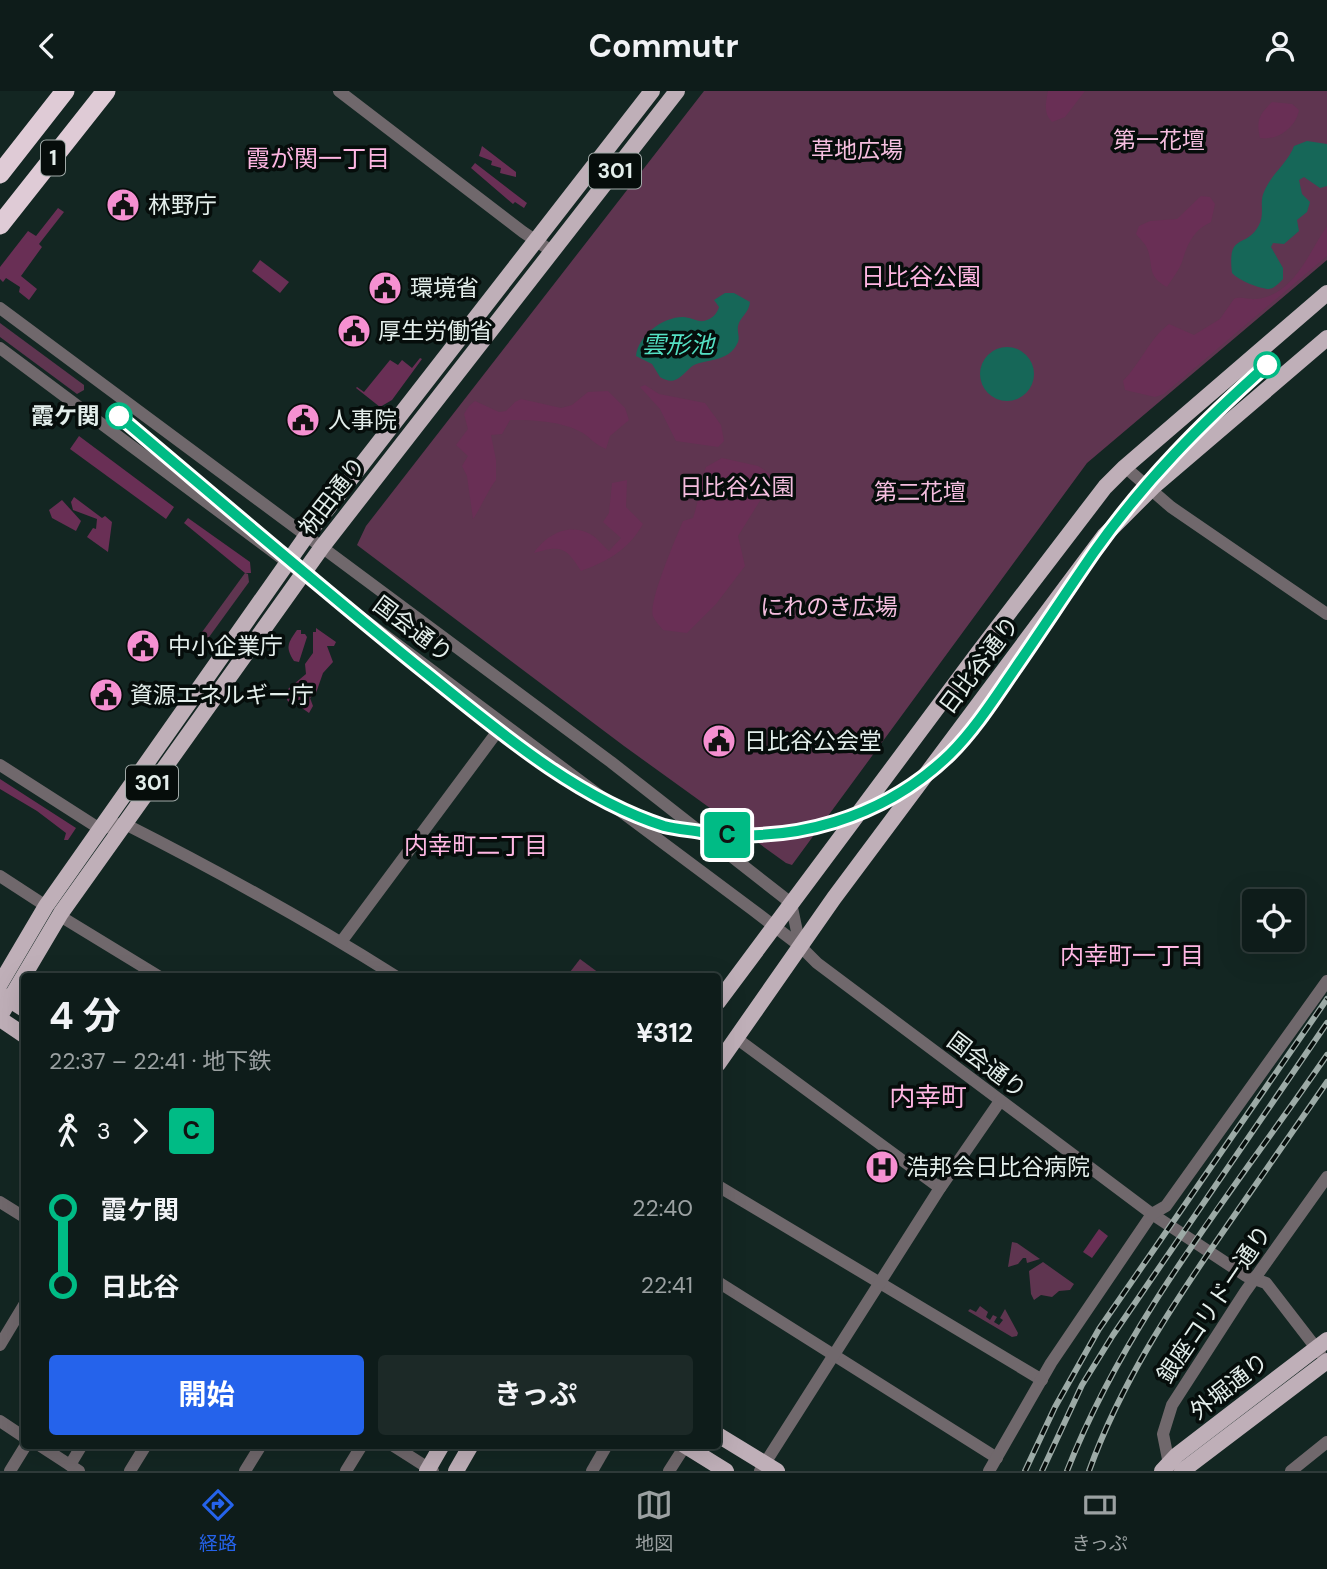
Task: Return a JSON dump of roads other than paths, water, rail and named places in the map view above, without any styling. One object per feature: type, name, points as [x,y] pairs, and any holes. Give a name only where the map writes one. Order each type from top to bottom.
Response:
[{"type":"highway","name":"1","points":[[0,174],[65,91]]},
{"type":"highway","name":"1","points":[[0,225],[106,91]]},
{"type":"highway","points":[[37,127],[62,146]]},
{"type":"main road","name":"祝田通り","points":[[21,973],[60,916],[112,826],[307,535],[652,91]]},
{"type":"main road","name":"祝田通り","points":[[0,984],[46,906],[112,826],[321,547],[554,252],[677,91]]},
{"type":"main road","name":"日比谷通り","points":[[721,998],[1105,487],[1327,293]]},
{"type":"main road","name":"日比谷通り","points":[[721,1060],[800,946],[1104,536],[1151,490],[1327,338]]},
{"type":"main road","name":"祝田通り","points":[[0,1018],[5,997],[21,973]]},
{"type":"main road","points":[[5,997],[21,1007]]},
{"type":"main road","points":[[0,1018],[21,1033]]},
{"type":"main road","name":"外堀通り","points":[[1171,1469],[1324,1355]]},
{"type":"main road","points":[[721,1437],[767,1468]]},
{"type":"main road","points":[[430,1470],[440,1449]]},
{"type":"main road","points":[[456,1471],[469,1449]]},
{"type":"main road","points":[[690,1449],[726,1471]]},
{"type":"street","points":[[339,91],[554,252]]},
{"type":"street","points":[[0,309],[307,535]]},
{"type":"street","name":"国会通り","points":[[0,348],[774,926],[817,963],[1152,1215],[1246,1276],[1266,1283],[1324,1355]]},
{"type":"street","points":[[1125,467],[1171,507],[1327,614]]},
{"type":"street","name":"国会通り","points":[[307,535],[611,762],[791,903]]},
{"type":"street","points":[[341,942],[503,724]]},
{"type":"street","points":[[0,765],[112,826],[219,871],[391,973]]},
{"type":"street","points":[[0,876],[46,906]]},
{"type":"street","points":[[791,903],[800,946]]},
{"type":"street","points":[[60,916],[153,973]]},
{"type":"street","points":[[989,1471],[1042,1380],[1152,1215],[1166,1206],[1327,981]]},
{"type":"street","points":[[736,1038],[940,1188]]},
{"type":"street","points":[[767,1468],[833,1355],[940,1188],[1000,1101]]},
{"type":"street","name":"銀座コリドー通り","points":[[1171,1469],[1163,1434],[1172,1405],[1202,1355],[1327,1177]]},
{"type":"street","points":[[721,1189],[1042,1380]]},
{"type":"street","points":[[0,1202],[21,1215]]},
{"type":"street","points":[[721,1284],[997,1458]]},
{"type":"street","points":[[0,1345],[21,1310]]},
{"type":"street","points":[[0,1421],[21,1435]]},
{"type":"street","points":[[1291,1471],[1327,1442]]},
{"type":"street","points":[[10,1471],[24,1449]]},
{"type":"street","points":[[45,1449],[75,1468],[81,1449]]},
{"type":"street","points":[[130,1471],[144,1449]]},
{"type":"street","points":[[245,1471],[259,1449]]},
{"type":"street","points":[[346,1471],[360,1449]]},
{"type":"street","points":[[398,1449],[430,1470]]},
{"type":"street","points":[[592,1471],[605,1449]]},
{"type":"street","points":[[669,1471],[683,1449]]},
{"type":"water","points":[[1307,141],[1327,144],[1327,186],[1320,188],[1304,177],[1299,180],[1302,194],[1310,202],[1307,212],[1297,220],[1299,231],[1284,244],[1273,243],[1271,247],[1283,268],[1283,279],[1269,289],[1255,286],[1232,273],[1232,251],[1254,233],[1262,217],[1263,196],[1267,186],[1294,146]]},
{"type":"water","name":"雲形池","points":[[725,293],[734,293],[750,302],[738,326],[738,342],[728,354],[696,364],[677,379],[670,381],[660,377],[652,364],[636,356],[641,341],[659,324],[675,318],[686,317],[701,321],[709,319],[719,307],[714,300]]},
{"type":"water","points":[[1007,347],[1026,355],[1034,374],[1026,393],[1007,401],[988,393],[980,374],[988,355]]},
{"type":"railway","points":[[1025,1471],[1055,1407],[1099,1329],[1327,999]]},
{"type":"railway","points":[[1042,1471],[1082,1385],[1113,1335],[1327,1023]]},
{"type":"railway","points":[[1067,1471],[1120,1360],[1151,1307],[1327,1055]]},
{"type":"railway","points":[[1089,1471],[1116,1406],[1168,1314],[1327,1082]]},
{"type":"metro line","name":"C","points":[[119,416],[331,597],[558,773],[610,804],[667,827],[745,836],[790,834],[851,817],[905,789],[950,754],[1003,687],[1094,552],[1139,492],[1200,425],[1267,365]]},
{"type":"place","name":"林野庁","points":[[123,205]]},
{"type":"place","name":"環境省","points":[[385,288]]},
{"type":"place","name":"厚生労働省","points":[[354,331]]},
{"type":"place","name":"霞ケ関","points":[[119,416]]},
{"type":"place","name":"人事院","points":[[303,420]]},
{"type":"place","name":"中小企業庁","points":[[143,646]]},
{"type":"place","name":"資源エネルギー庁","points":[[106,695]]},
{"type":"place","name":"日比谷公会堂","points":[[719,741]]},
{"type":"place","name":"浩邦会日比谷病院","points":[[882,1167]]},
{"type":"district","name":"霞が関一丁目","points":[[318,159]]},
{"type":"district","name":"日比谷公園","points":[[921,277]]},
{"type":"district","name":"内幸町二丁目","points":[[476,846]]},
{"type":"district","name":"内幸町一丁目","points":[[1132,956]]},
{"type":"district","name":"内幸町","points":[[928,1097]]},
{"type":"park label","name":"第一花壇","points":[[1159,140]]},
{"type":"park label","name":"草地広場","points":[[857,150]]},
{"type":"park label","name":"第二花壇","points":[[920,492]]},
{"type":"park label","name":"にれのき広場","points":[[829,607]]}]
